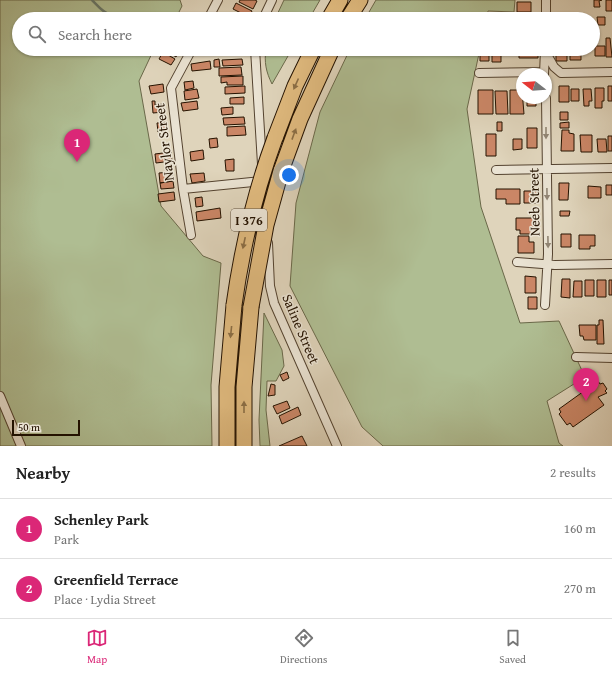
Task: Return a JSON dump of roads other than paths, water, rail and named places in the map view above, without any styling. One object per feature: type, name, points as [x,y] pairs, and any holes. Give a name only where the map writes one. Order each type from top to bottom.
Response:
[{"type":"highway","points":[[333,12],[340,0]]},
{"type":"highway","points":[[352,12],[360,0]]},
{"type":"highway","name":"I 376","points":[[227,446],[227,380],[234,305],[249,220],[274,138],[295,86],[310,56]]},
{"type":"highway","name":"I 376","points":[[244,446],[244,388],[251,307],[264,232],[281,171],[300,119],[329,56]]},
{"type":"street","points":[[212,12],[218,0]]},
{"type":"street","points":[[266,12],[272,0]]},
{"type":"street","points":[[546,0],[546,12]]},
{"type":"street","name":"Naylor Street","points":[[188,56],[171,88],[183,189],[191,236]]},
{"type":"street","name":"Saline Street","points":[[255,56],[272,295],[337,446]]},
{"type":"street","points":[[544,68],[545,56]]},
{"type":"street","points":[[548,56],[554,67],[561,73],[612,72]]},
{"type":"street","points":[[479,73],[516,73]]},
{"type":"street","name":"Neeb Street","points":[[546,104],[548,254],[546,263],[546,305]]},
{"type":"street","points":[[496,170],[612,168]]},
{"type":"street","points":[[183,189],[264,181]]},
{"type":"street","points":[[516,262],[612,264]]},
{"type":"street","points":[[576,357],[612,358]]},
{"type":"street","points":[[0,396],[20,446]]},
{"type":"waterway","points":[[92,0],[104,12]]},
{"type":"place","name":"Schenley Park","points":[[77,162]]},
{"type":"place","name":"Greenfield Terrace","points":[[586,401]]}]
